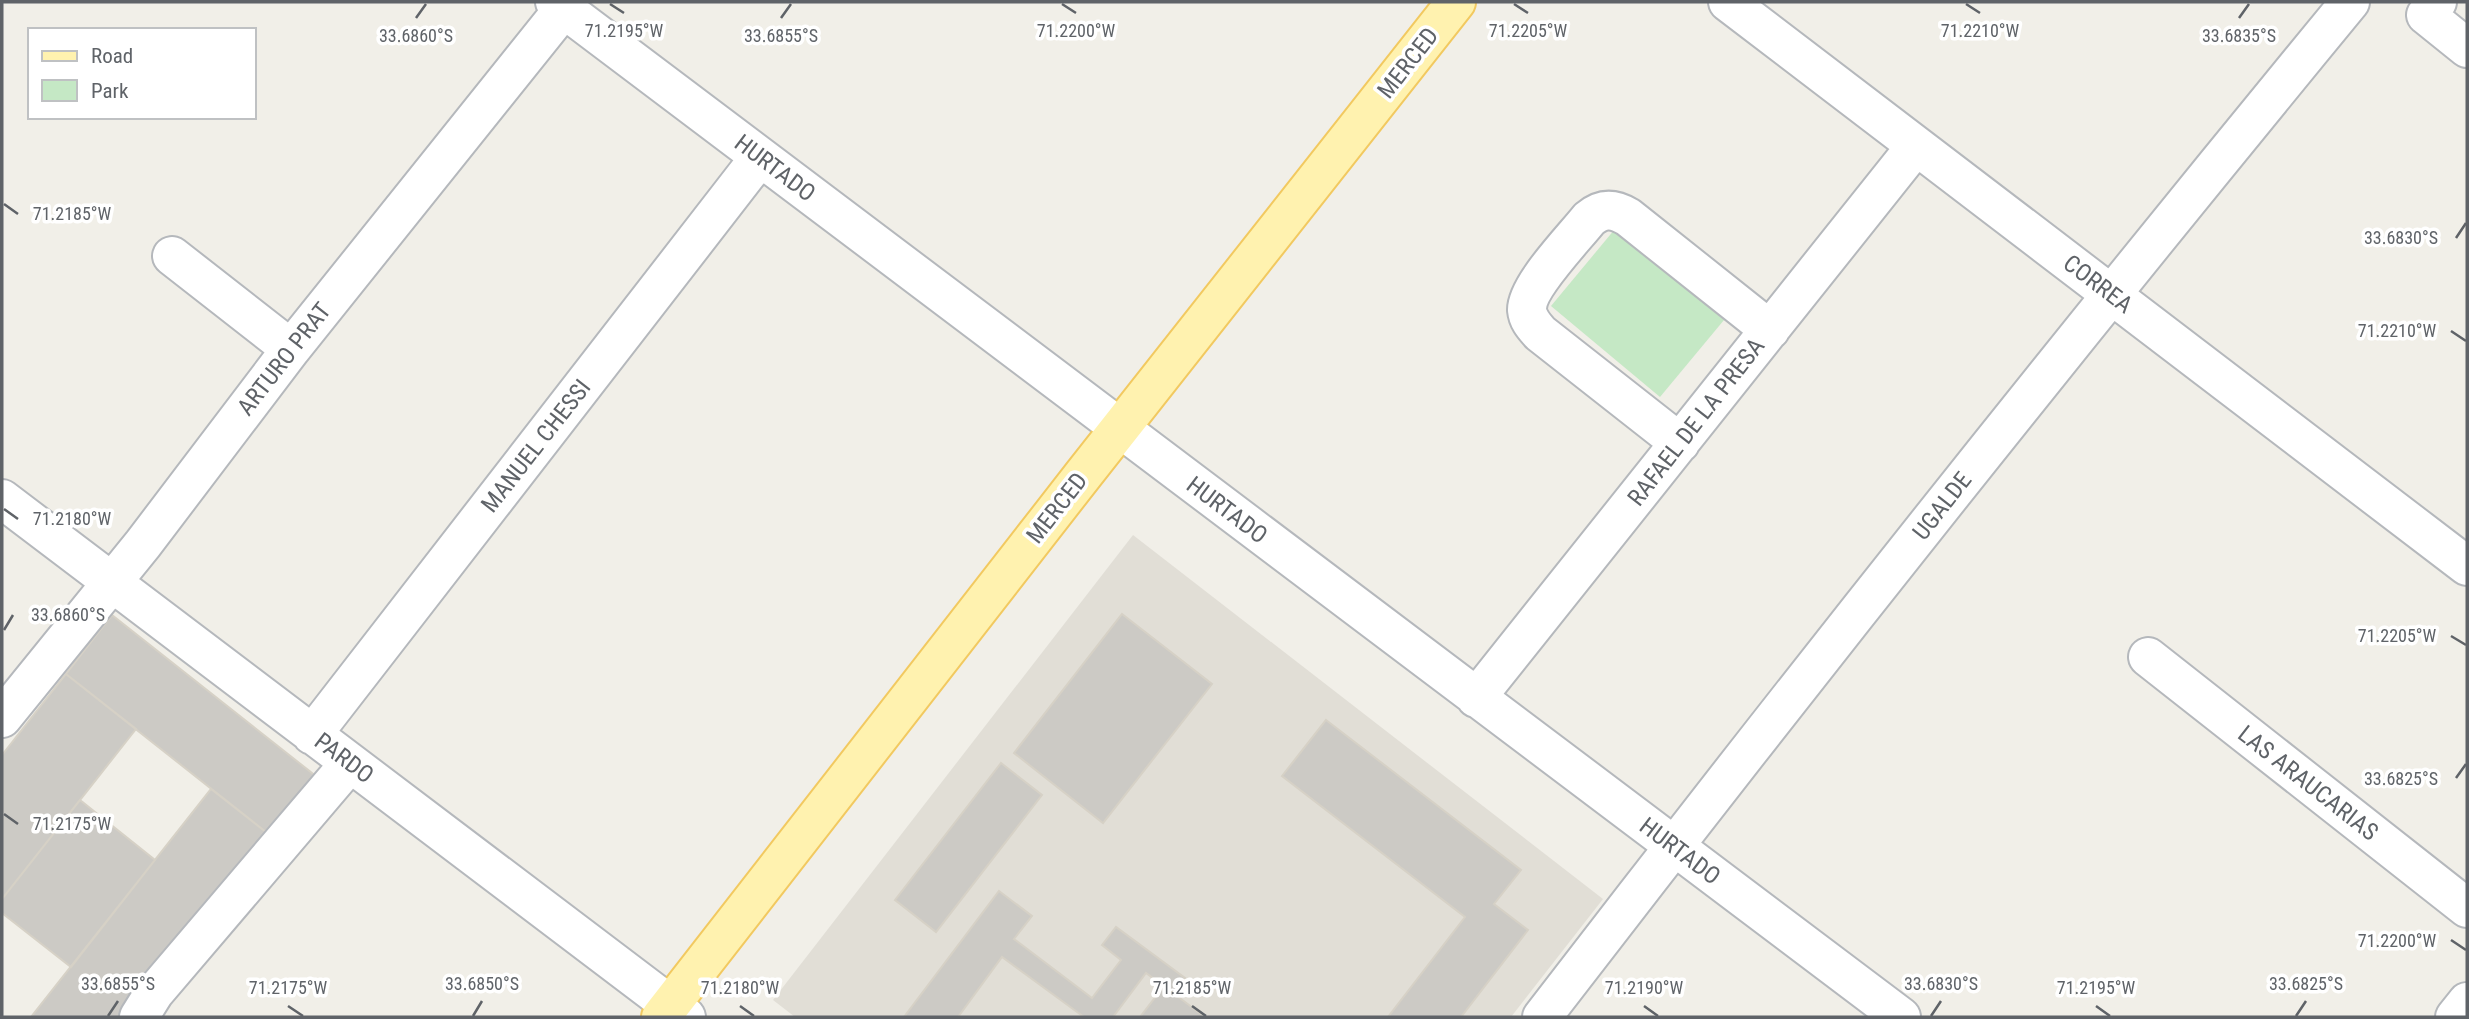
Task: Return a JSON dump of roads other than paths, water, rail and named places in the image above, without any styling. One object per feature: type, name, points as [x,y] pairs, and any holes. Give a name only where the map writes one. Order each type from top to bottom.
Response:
[{"type":"main road","name":"MERCED","points":[[673,1013],[1119,429],[1456,2]]},
{"type":"street","name":"CORREA","points":[[1728,2],[2467,566]]},
{"type":"street","name":"UGALDE","points":[[1542,1017],[1673,846],[2110,294],[2350,2]]},
{"type":"street","points":[[2437,2],[2426,16],[2467,48]]},
{"type":"street","name":"HURTADO","points":[[563,4],[1119,429],[1901,1017]]},
{"type":"street","name":"ARTURO PRAT","points":[[2,718],[111,583],[291,349],[563,4]]},
{"type":"street","name":"RAFAEL DE LA PRESA","points":[[1476,698],[1916,146]]},
{"type":"street","name":"MANUEL CHESSI","points":[[312,735],[760,157]]},
{"type":"street","points":[[1680,443],[1532,324],[1527,313],[1531,291],[1589,219],[1607,209],[1628,217],[1770,330]]},
{"type":"street","points":[[172,256],[291,349]]},
{"type":"street","name":"PARDO","points":[[2,499],[673,1013]]},
{"type":"street","name":"LAS ARAUCARIAS","points":[[2148,657],[2467,908]]},
{"type":"street","points":[[139,1017],[155,993],[350,763]]},
{"type":"street","points":[[2455,1017],[2467,1002]]}]
